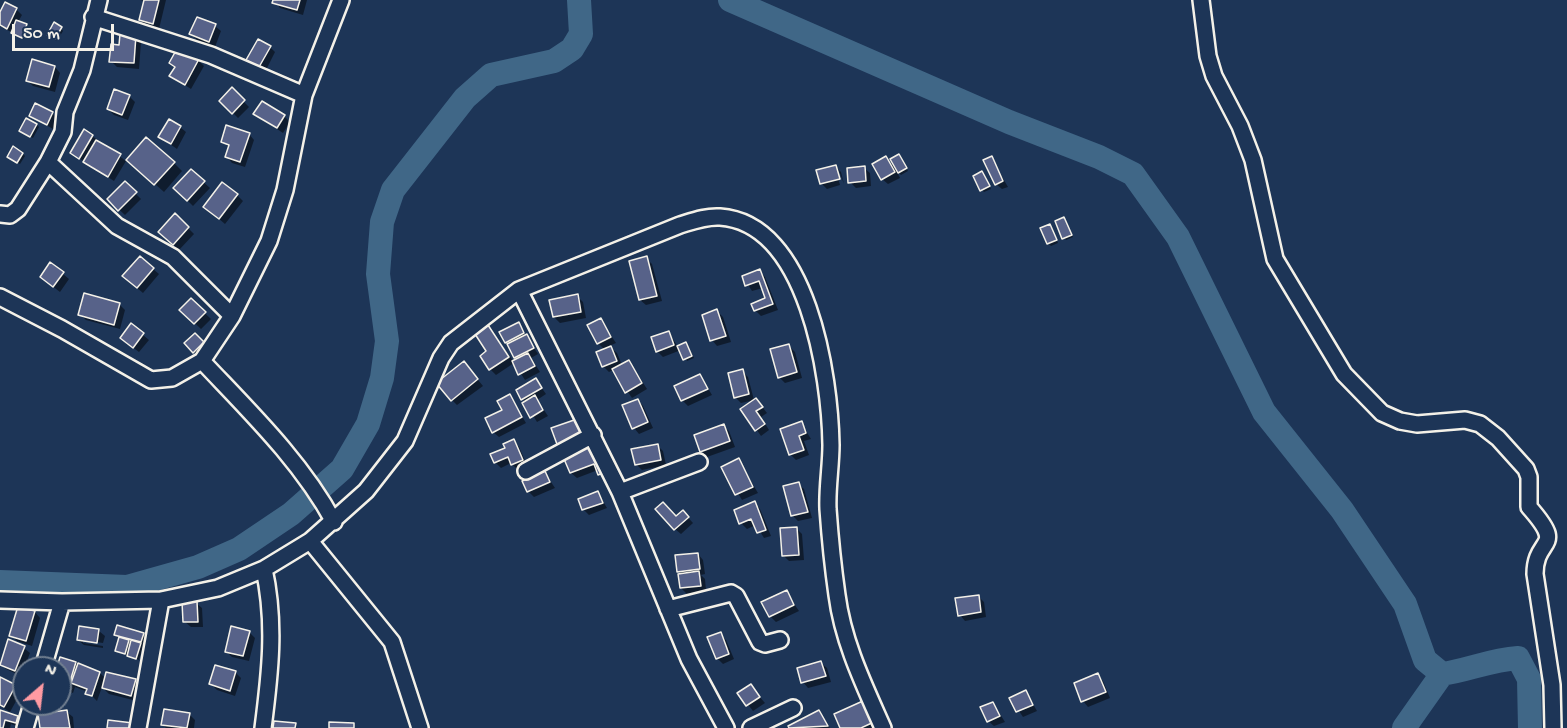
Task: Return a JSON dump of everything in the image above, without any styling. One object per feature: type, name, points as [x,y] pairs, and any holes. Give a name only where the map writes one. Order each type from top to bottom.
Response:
[{"type":"street","points":[[0,214],[10,215],[16,212],[48,162],[63,132],[65,112],[82,70],[93,17],[99,0]]},
{"type":"street","points":[[0,297],[62,329],[150,381],[172,378],[202,360],[232,316],[260,262],[278,216],[304,95],[341,0]]},
{"type":"street","points":[[1201,0],[1208,56],[1214,76],[1240,126],[1253,160],[1275,259],[1344,374],[1382,413],[1400,421],[1417,424],[1465,420],[1480,424],[1498,438],[1526,469],[1529,477],[1529,507],[1546,527],[1549,538],[1535,563],[1535,574],[1552,685],[1553,728]]},
{"type":"street","points":[[93,17],[211,54],[304,95]]},
{"type":"street","points":[[48,162],[117,226],[173,257],[232,316]]},
{"type":"street","points":[[0,600],[62,602],[161,600],[218,588],[264,569],[310,541],[358,501],[405,441],[447,347],[519,290],[680,225],[705,218],[721,217],[740,221],[774,243],[789,263],[800,287],[820,352],[831,444],[828,507],[837,597],[852,653],[883,728]]},
{"type":"street","points":[[519,290],[620,492],[689,659],[726,728]]},
{"type":"street","points":[[202,360],[259,421],[316,491],[334,522]]},
{"type":"street","points":[[526,471],[593,435]]},
{"type":"street","points":[[620,492],[699,462]]},
{"type":"street","points":[[310,541],[392,642],[420,728]]},
{"type":"street","points":[[263,728],[272,647],[272,612],[264,569]]},
{"type":"street","points":[[668,609],[731,592],[736,596],[760,642],[765,644],[780,639]]},
{"type":"street","points":[[138,728],[161,600]]},
{"type":"street","points":[[46,656],[62,602]]},
{"type":"street","points":[[750,728],[793,708]]},
{"type":"building","points":[[144,0],[159,0],[153,24],[139,20]]},
{"type":"building","points":[[273,0],[300,0],[297,10],[272,3]]},
{"type":"building","points":[[5,2],[17,8],[7,29],[0,25],[0,12]]},
{"type":"building","points":[[197,17],[216,24],[209,42],[189,34]]},
{"type":"building","points":[[16,20],[27,24],[22,38],[11,33]]},
{"type":"building","points":[[54,22],[62,27],[55,39],[47,35]]},
{"type":"building","points":[[120,34],[136,35],[134,63],[109,62],[111,44],[119,45]]},
{"type":"building","points":[[258,39],[271,46],[259,67],[246,60]]},
{"type":"building","points":[[178,47],[199,59],[185,85],[169,76],[175,67],[169,63]]},
{"type":"building","points":[[32,59],[55,66],[49,87],[26,81]]},
{"type":"building","points":[[232,87],[245,100],[232,114],[219,101]]},
{"type":"building","points":[[114,89],[130,95],[122,115],[107,109]]},
{"type":"building","points":[[262,101],[285,115],[277,128],[253,114]]},
{"type":"building","points":[[35,103],[53,112],[47,125],[29,116]]},
{"type":"building","points":[[26,118],[37,124],[30,137],[19,131]]},
{"type":"building","points":[[169,119],[181,126],[171,144],[158,137]]},
{"type":"building","points":[[226,125],[250,133],[240,162],[225,157],[229,145],[221,142]]},
{"type":"building","points":[[84,129],[93,135],[79,159],[70,153]]},
{"type":"building","points":[[146,137],[175,162],[154,185],[126,160]]},
{"type":"building","points":[[96,140],[121,154],[108,177],[83,162]]},
{"type":"building","points":[[13,146],[23,153],[17,163],[7,157]]},
{"type":"building","points":[[899,154],[907,168],[898,173],[890,159]]},
{"type":"building","points":[[886,156],[895,172],[881,180],[872,164]]},
{"type":"building","points":[[992,156],[1003,181],[995,185],[983,160]]},
{"type":"building","points":[[836,165],[840,179],[820,184],[816,170]]},
{"type":"building","points":[[865,166],[866,181],[848,183],[847,168]]},
{"type":"building","points":[[191,169],[205,181],[187,201],[173,188]]},
{"type":"building","points":[[982,171],[990,186],[980,191],[973,176]]},
{"type":"building","points":[[125,181],[137,192],[118,211],[107,199]]},
{"type":"building","points":[[222,182],[238,194],[219,219],[203,207]]},
{"type":"building","points":[[175,213],[189,227],[173,245],[158,232]]},
{"type":"building","points":[[1064,217],[1072,235],[1062,239],[1055,221]]},
{"type":"building","points":[[1050,224],[1057,240],[1047,244],[1040,228]]},
{"type":"building","points":[[140,256],[154,268],[137,288],[122,276]]},
{"type":"building","points":[[647,256],[657,296],[639,300],[629,261]]},
{"type":"building","points":[[50,262],[64,272],[53,287],[40,277]]},
{"type":"building","points":[[760,269],[773,304],[754,311],[751,304],[765,298],[759,281],[745,286],[742,276]]},
{"type":"building","points":[[84,293],[120,303],[114,325],[78,315]]},
{"type":"building","points":[[578,294],[581,312],[553,317],[549,300]]},
{"type":"building","points":[[191,298],[206,312],[194,324],[179,310]]},
{"type":"building","points":[[717,309],[726,336],[710,341],[702,315]]},
{"type":"building","points":[[601,318],[611,337],[597,344],[587,325]]},
{"type":"building","points":[[519,322],[524,333],[505,343],[499,332]]},
{"type":"building","points":[[131,323],[144,333],[133,348],[120,338]]},
{"type":"building","points":[[488,325],[509,357],[489,370],[480,356],[486,351],[475,334]]},
{"type":"building","points":[[669,331],[674,345],[656,352],[651,337]]},
{"type":"building","points":[[195,333],[204,342],[193,353],[184,343]]},
{"type":"building","points":[[527,334],[534,348],[514,358],[507,344]]},
{"type":"building","points":[[686,342],[692,356],[683,360],[677,346]]},
{"type":"building","points":[[789,344],[797,372],[778,378],[770,349]]},
{"type":"building","points":[[611,346],[617,361],[602,367],[596,352]]},
{"type":"building","points":[[528,353],[535,366],[518,375],[512,361]]},
{"type":"building","points":[[629,360],[642,383],[625,393],[612,369]]},
{"type":"building","points":[[464,361],[478,379],[451,401],[436,383]]},
{"type":"building","points":[[743,369],[749,394],[734,398],[728,373]]},
{"type":"building","points":[[700,374],[708,389],[681,401],[674,386]]},
{"type":"building","points":[[536,378],[542,388],[521,400],[516,390]]},
{"type":"building","points":[[510,394],[522,417],[492,433],[485,418],[502,410],[497,401]]},
{"type":"building","points":[[535,395],[543,410],[530,418],[522,403]]},
{"type":"building","points":[[756,398],[763,407],[756,411],[765,424],[755,431],[740,409]]},
{"type":"building","points":[[638,399],[648,422],[632,429],[622,405]]},
{"type":"building","points":[[577,419],[583,438],[558,447],[551,428]]},
{"type":"building","points":[[802,421],[806,433],[799,436],[804,450],[789,455],[780,429]]},
{"type":"building","points":[[724,424],[730,441],[700,452],[694,435]]},
{"type":"building","points":[[514,439],[523,460],[511,465],[508,457],[494,463],[490,454],[505,448],[503,444]]},
{"type":"building","points":[[593,443],[605,472],[598,475],[594,464],[570,473],[564,459]]},
{"type":"building","points":[[658,444],[661,460],[635,465],[631,449]]},
{"type":"building","points":[[739,458],[753,487],[735,495],[721,467]]},
{"type":"building","points":[[545,471],[550,482],[527,492],[522,481]]},
{"type":"building","points":[[799,482],[808,512],[791,516],[783,486]]},
{"type":"building","points":[[598,491],[603,503],[582,510],[578,499]]},
{"type":"building","points":[[755,501],[766,530],[757,533],[751,519],[739,524],[734,510]]},
{"type":"building","points":[[663,502],[676,516],[683,510],[689,517],[674,530],[655,509]]},
{"type":"building","points":[[797,527],[799,555],[782,556],[780,528]]},
{"type":"building","points":[[698,553],[700,569],[677,572],[675,555]]},
{"type":"building","points":[[699,571],[701,586],[680,588],[678,574]]},
{"type":"building","points":[[787,590],[794,605],[769,617],[761,602]]},
{"type":"building","points":[[979,595],[981,612],[958,616],[955,598]]},
{"type":"building","points":[[197,601],[198,622],[183,622],[182,602]]},
{"type":"building","points":[[18,606],[35,611],[26,641],[9,636]]},
{"type":"building","points":[[117,625],[144,633],[141,642],[114,635]]},
{"type":"building","points":[[79,626],[99,629],[97,643],[77,640]]},
{"type":"building","points":[[231,626],[250,631],[243,656],[225,652]]},
{"type":"building","points":[[721,632],[729,654],[716,659],[707,637]]},
{"type":"building","points":[[119,637],[129,640],[125,654],[115,651]]},
{"type":"building","points":[[8,639],[25,646],[21,656],[12,656],[12,670],[0,665]]},
{"type":"building","points":[[131,640],[141,643],[136,659],[127,656]]},
{"type":"building","points":[[72,661],[76,662],[72,675]]},
{"type":"building","points":[[821,661],[826,676],[801,683],[797,668]]},
{"type":"building","points":[[78,663],[100,672],[92,696],[85,694],[87,689],[72,683]]},
{"type":"building","points":[[215,665],[236,671],[230,691],[209,684]]},
{"type":"building","points":[[106,672],[136,679],[131,696],[102,688]]},
{"type":"building","points":[[1098,673],[1106,692],[1081,702],[1074,683]]},
{"type":"building","points":[[0,677],[12,683],[12,692],[4,707],[0,705]]},
{"type":"building","points":[[751,684],[760,697],[746,706],[737,693]]},
{"type":"building","points":[[1026,690],[1033,705],[1016,712],[1009,698]]},
{"type":"building","points":[[865,700],[874,722],[861,728],[840,728],[834,714]]},
{"type":"building","points":[[993,702],[1000,716],[987,722],[980,707]]},
{"type":"building","points":[[164,709],[190,713],[187,728],[161,725]]},
{"type":"building","points":[[0,710],[12,716],[18,716],[16,723],[5,720],[3,728],[0,728]]},
{"type":"building","points":[[819,710],[828,726],[789,728],[788,726]]},
{"type":"building","points":[[38,716],[68,716],[70,728],[40,728]]},
{"type":"building","points":[[108,720],[133,723],[132,728],[107,728]]},
{"type":"building","points":[[274,721],[296,723],[295,728],[273,728]]},
{"type":"building","points":[[329,722],[354,723],[354,728],[329,728]]},
{"type":"waterway","points":[[0,582],[127,587],[198,567],[239,549],[291,514],[342,469],[368,424],[382,378],[387,341],[378,274],[382,222],[393,190],[465,98],[491,75],[554,61],[572,49],[581,34],[579,0]]},
{"type":"waterway","points":[[730,0],[1009,122],[1099,157],[1133,174],[1178,237],[1264,412],[1342,510],[1405,604],[1425,660],[1442,674],[1518,658],[1529,679],[1530,728]]},
{"type":"waterway","points":[[1404,728],[1442,674]]}]
